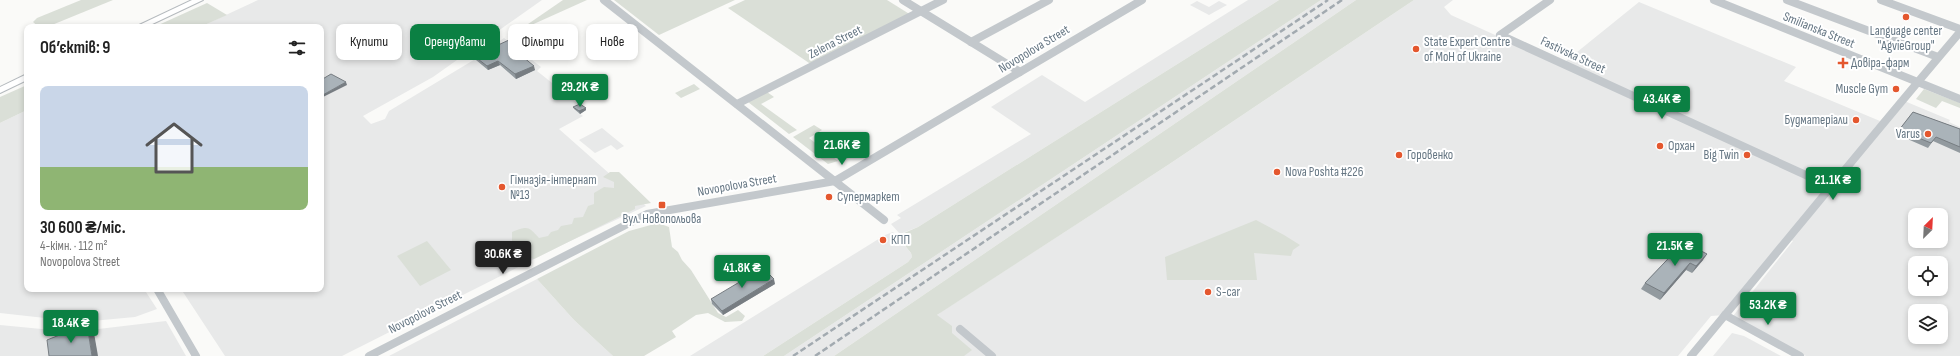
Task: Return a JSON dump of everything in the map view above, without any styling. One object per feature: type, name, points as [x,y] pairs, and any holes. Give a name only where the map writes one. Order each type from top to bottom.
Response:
[{"type":"main road","points":[[146,24],[199,0]]},
{"type":"main road","points":[[0,90],[24,79]]},
{"type":"street","points":[[604,0],[884,220]]},
{"type":"street","points":[[902,0],[1020,72]]},
{"type":"street","name":"Zelena Street","points":[[737,104],[943,0]]},
{"type":"street","points":[[971,42],[1049,0]]},
{"type":"street","name":"Novopolova Street","points":[[369,356],[647,214],[835,181],[1142,0]]},
{"type":"street","name":"Fastivska Street","points":[[1550,0],[1500,35],[1832,187]]},
{"type":"street","name":"Smilianska Street","points":[[1714,0],[1960,99]]},
{"type":"street","points":[[1786,0],[1938,57]]},
{"type":"street","points":[[1691,356],[1960,30],[1881,0]]},
{"type":"street","points":[[159,292],[196,356]]},
{"type":"street","points":[[1725,315],[1800,356]]},
{"type":"street","points":[[960,329],[992,356]]},
{"type":"shaded area","points":[[81,0],[113,0],[54,24],[35,24],[33,22],[37,18]]},
{"type":"shaded area","points":[[258,0],[542,0],[500,30],[500,24],[410,24],[410,60],[457,60],[433,77],[363,116],[371,124],[385,119],[389,111],[473,60],[500,60],[500,41],[504,38],[508,41],[508,60],[532,60],[541,67],[537,71],[580,105],[573,109],[583,116],[559,129],[646,206],[566,243],[342,356],[225,356],[183,292],[324,292],[324,24],[206,24]]},
{"type":"shaded area","points":[[563,0],[587,0],[534,24],[528,24]]},
{"type":"shaded area","points":[[614,0],[735,0],[659,35]]},
{"type":"shaded area","points":[[745,0],[887,0],[911,15],[812,65],[728,8]]},
{"type":"shaded area","points":[[1248,0],[1279,0],[918,227],[900,234],[891,224],[901,218],[897,215],[1031,134],[991,107],[1042,75],[1085,102]]},
{"type":"shaded area","points":[[1279,0],[1321,0],[784,356],[763,356],[908,262],[912,257],[911,253],[897,236],[918,227]]},
{"type":"shaded area","points":[[1321,0],[1356,0],[834,356],[784,356]]},
{"type":"shaded area","points":[[1356,0],[1414,0],[1168,165],[937,315],[952,326],[952,333],[972,350],[964,356],[834,356]]},
{"type":"shaded area","points":[[1414,0],[1453,0],[1444,7],[1451,15],[1561,65],[1639,2],[1796,67],[1784,81],[1880,121],[1902,100],[1950,120],[1949,122],[1960,127],[1960,356],[1806,356],[1733,316],[1793,241],[1789,239],[1725,315],[1711,316],[1678,356],[886,356],[941,312],[1168,165]]},
{"type":"shaded area","points":[[1197,1],[1209,7],[1219,1],[1227,5],[1209,15],[1190,5]]},
{"type":"shaded area","points":[[207,3],[227,15],[207,24],[161,24]]},
{"type":"shaded area","points":[[694,84],[700,89],[681,98],[675,93]]},
{"type":"shaded area","points":[[24,86],[24,111],[0,123],[0,97]]},
{"type":"shaded area","points":[[1924,89],[1960,103],[1960,108],[1942,101],[1936,108],[1916,99]]},
{"type":"shaded area","points":[[767,92],[774,97],[761,104],[797,130],[789,134],[748,102]]},
{"type":"shaded area","points":[[24,111],[24,292],[146,292],[157,309],[135,317],[81,322],[0,313],[0,123]]},
{"type":"shaded area","points":[[814,125],[822,130],[809,138],[838,161],[828,164],[793,137]]},
{"type":"shaded area","points":[[602,128],[624,146],[617,150],[611,145],[595,153],[579,140]]},
{"type":"shaded area","points":[[610,172],[619,172],[651,203],[635,206],[635,209],[534,259],[530,258],[525,251],[512,248],[512,232],[527,228],[539,238],[548,236],[551,232],[558,230],[561,226],[572,224],[574,218],[583,217],[588,206],[594,204],[594,193],[604,187],[614,188],[614,182],[603,177]]},
{"type":"shaded area","points":[[1256,220],[1300,245],[1293,250],[1291,256],[1254,253],[1257,280],[1167,280],[1165,257]]},
{"type":"shaded area","points":[[658,223],[669,227],[672,247],[678,252],[682,260],[691,270],[718,313],[726,317],[738,310],[745,316],[742,321],[725,322],[708,313],[696,315],[672,331],[676,337],[644,356],[613,356],[574,320],[537,279],[629,231]]},
{"type":"shaded area","points":[[893,232],[911,253],[912,257],[908,262],[763,356],[690,356],[885,235]]},
{"type":"shaded area","points":[[427,241],[451,270],[420,286],[397,256]]},
{"type":"shaded area","points":[[537,279],[574,320],[613,356],[389,356]]},
{"type":"shaded area","points":[[166,321],[186,356],[0,356],[0,325],[73,332]]},
{"type":"shaded area","points":[[1732,333],[1744,336],[1781,356],[1713,356]]},
{"type":"building","points":[[508,40],[508,60],[527,60],[534,66],[515,74],[498,61],[487,66],[479,60],[500,60],[500,44]]},
{"type":"building","points":[[331,74],[346,82],[324,94],[324,78]]},
{"type":"building","points":[[580,104],[586,108],[579,111],[573,107]]},
{"type":"building","name":"Varus","points":[[1913,112],[1960,129],[1960,147],[1936,137],[1931,143],[1899,130]]},
{"type":"building","points":[[1684,242],[1707,254],[1696,266],[1690,263],[1664,293],[1645,283]]},
{"type":"building","points":[[763,268],[774,279],[722,311],[711,299]]},
{"type":"building","points":[[87,324],[92,356],[49,356],[47,340]]},
{"type":"railway","points":[[793,356],[1328,0]]},
{"type":"railway","points":[[815,356],[1342,0]]},
{"type":"place","name":"Language center \"AgvieGroup\"","points":[[1906,17]]},
{"type":"place","name":"State Expert Centre of MoH of Ukraine","points":[[1416,49]]},
{"type":"place","name":"Довіра-фарм","points":[[1843,63]]},
{"type":"place","name":"Muscle Gym","points":[[1896,89]]},
{"type":"place","name":"Будматеріали","points":[[1856,120]]},
{"type":"place","name":"Varus","points":[[1928,134]]},
{"type":"place","name":"Орхан","points":[[1660,146]]},
{"type":"place","name":"Горовенко","points":[[1399,155]]},
{"type":"place","name":"Big Twin","points":[[1747,155]]},
{"type":"place","name":"Nova Poshta #226","points":[[1277,172]]},
{"type":"place","name":"Гімназія-інтернат №13","points":[[502,187]]},
{"type":"place","name":"Супермаркет","points":[[829,197]]},
{"type":"place","name":"Вул. Новопольова","points":[[662,205]]},
{"type":"place","name":"КПП","points":[[883,240]]},
{"type":"place","name":"S-car","points":[[1208,292]]}]
